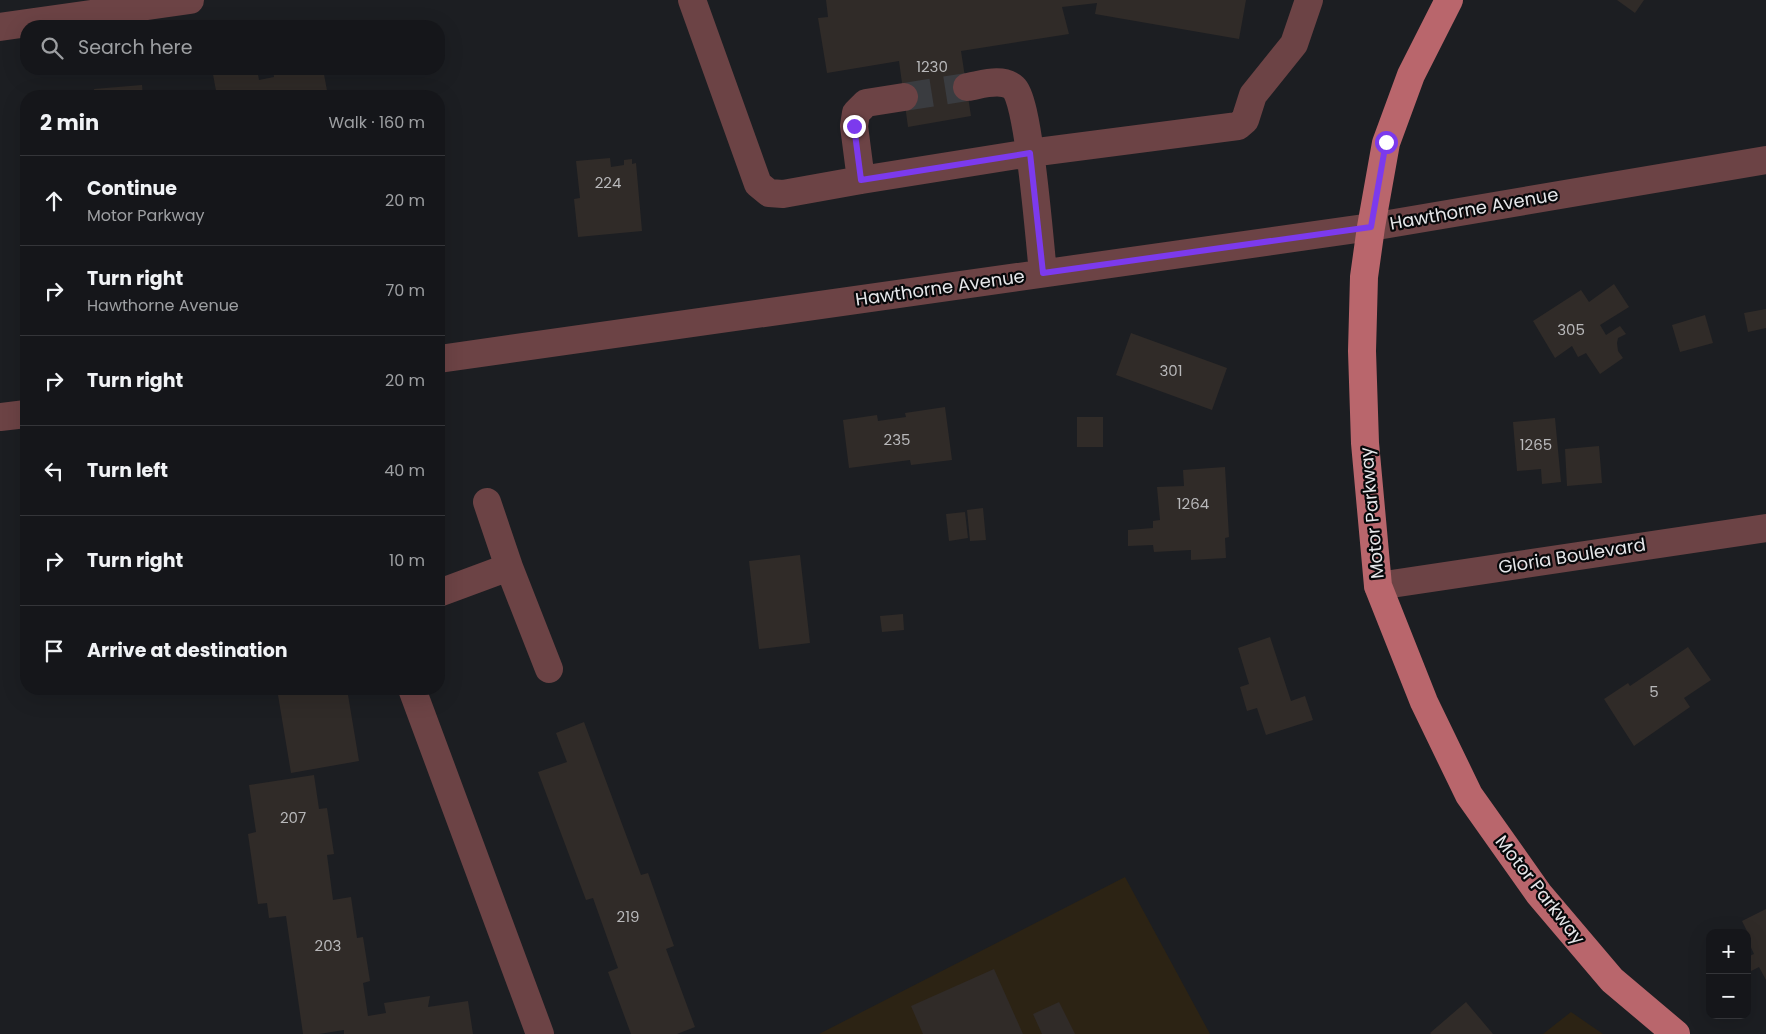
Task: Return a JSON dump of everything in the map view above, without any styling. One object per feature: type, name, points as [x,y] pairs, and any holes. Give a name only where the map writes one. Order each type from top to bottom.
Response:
[{"type":"main road","name":"Motor Parkway","points":[[1449,0],[1411,75],[1386,142],[1364,277],[1362,351],[1368,485],[1378,586],[1424,702],[1469,795],[1539,894],[1612,980],[1676,1034]]},
{"type":"street","points":[[49,20],[190,0]]},
{"type":"street","points":[[692,0],[758,184],[769,193],[783,194],[1030,153],[1238,126],[1245,120],[1253,95],[1294,44],[1309,0]]},
{"type":"street","points":[[0,27],[20,24]]},
{"type":"street","points":[[967,86],[1003,82],[1015,89],[1021,101],[1030,153],[1043,273]]},
{"type":"street","points":[[861,180],[854,126],[856,113],[866,103],[904,97]]},
{"type":"street","name":"Hawthorne Avenue","points":[[445,358],[1371,227],[1766,160]]},
{"type":"street","points":[[0,417],[20,415]]},
{"type":"street","points":[[486,502],[549,669]]},
{"type":"street","name":"Gloria Boulevard","points":[[1378,586],[1766,528]]},
{"type":"street","points":[[445,590],[510,567]]},
{"type":"street","points":[[414,695],[540,1034]]},
{"type":"shaded area","points":[[1125,877],[1210,1034],[819,1034]]},
{"type":"shaded area","points":[[1571,1012],[1603,1034],[1543,1034]]},
{"type":"building","points":[[826,0],[1246,0],[1239,39],[1095,14],[1097,3],[1062,7],[1069,34],[961,51],[971,116],[908,127],[899,61],[827,73],[818,18],[828,17]]},
{"type":"building","points":[[1617,0],[1644,0],[1635,13]]},
{"type":"building","points":[[213,75],[258,75],[259,80],[274,77],[274,75],[324,75],[327,90],[216,90]]},
{"type":"building","points":[[142,85],[142,90],[94,90]]},
{"type":"building","points":[[610,158],[611,167],[624,165],[624,160],[632,159],[632,164],[636,163],[642,231],[578,237],[574,199],[580,198],[576,161]]},
{"type":"building","points":[[1614,284],[1629,307],[1600,325],[1606,335],[1620,326],[1626,334],[1618,338],[1617,343],[1618,351],[1623,358],[1600,374],[1586,353],[1578,357],[1572,346],[1555,358],[1533,321],[1581,290],[1589,302]]},
{"type":"building","points":[[1766,309],[1766,328],[1748,332],[1744,313]]},
{"type":"building","points":[[1705,315],[1713,343],[1680,352],[1672,325]]},
{"type":"building","points":[[1131,333],[1227,368],[1212,410],[1116,375]]},
{"type":"building","points":[[945,407],[952,460],[911,465],[910,460],[849,468],[843,420],[877,415],[878,421],[906,417],[905,413]]},
{"type":"building","points":[[1077,417],[1103,417],[1103,447],[1077,447]]},
{"type":"building","points":[[1555,418],[1561,482],[1542,484],[1541,469],[1517,471],[1513,422]]},
{"type":"building","points":[[1599,446],[1602,483],[1567,486],[1565,449]]},
{"type":"building","points":[[1225,467],[1229,537],[1225,538],[1226,558],[1191,560],[1191,550],[1154,552],[1153,545],[1128,546],[1128,530],[1153,528],[1153,521],[1160,520],[1157,487],[1184,486],[1183,470]]},
{"type":"building","points":[[983,508],[986,540],[970,541],[967,510]]},
{"type":"building","points":[[965,512],[968,538],[949,541],[946,514]]},
{"type":"building","points":[[800,555],[810,643],[759,649],[749,561]]},
{"type":"building","points":[[903,614],[904,630],[882,632],[880,616]]},
{"type":"building","points":[[1270,637],[1291,701],[1305,696],[1313,720],[1266,735],[1257,708],[1247,711],[1240,687],[1249,684],[1238,648]]},
{"type":"building","points":[[1688,647],[1711,680],[1684,698],[1690,707],[1634,746],[1604,699],[1628,683],[1630,686]]},
{"type":"building","points":[[278,695],[348,695],[359,761],[291,773]]},
{"type":"building","points":[[584,722],[641,875],[648,873],[674,946],[666,949],[695,1027],[677,1034],[631,1034],[608,972],[618,968],[593,898],[586,900],[538,772],[567,762],[556,733]]},
{"type":"building","points":[[314,775],[319,809],[327,808],[334,854],[327,855],[333,900],[351,897],[357,938],[363,937],[370,981],[363,983],[368,1016],[386,1013],[384,1003],[430,996],[428,1007],[468,1001],[473,1034],[344,1034],[344,1030],[319,1034],[303,1034],[286,916],[269,918],[267,903],[258,904],[248,834],[256,832],[249,785]]},
{"type":"building","points":[[1766,909],[1766,980],[1759,967],[1751,971],[1751,955],[1754,954],[1751,948],[1751,929],[1746,929],[1742,921]]},
{"type":"building","points":[[994,969],[1023,1034],[923,1034],[911,1006]]},
{"type":"building","points":[[1059,1002],[1075,1034],[1042,1034],[1033,1014]]},
{"type":"building","points":[[1466,1002],[1493,1034],[1430,1033]]},
{"type":"tunnel","points":[[904,97],[967,87]]},
{"type":"route","points":[[854,126],[861,180],[1030,153],[1043,273],[1371,227],[1386,142]]}]
